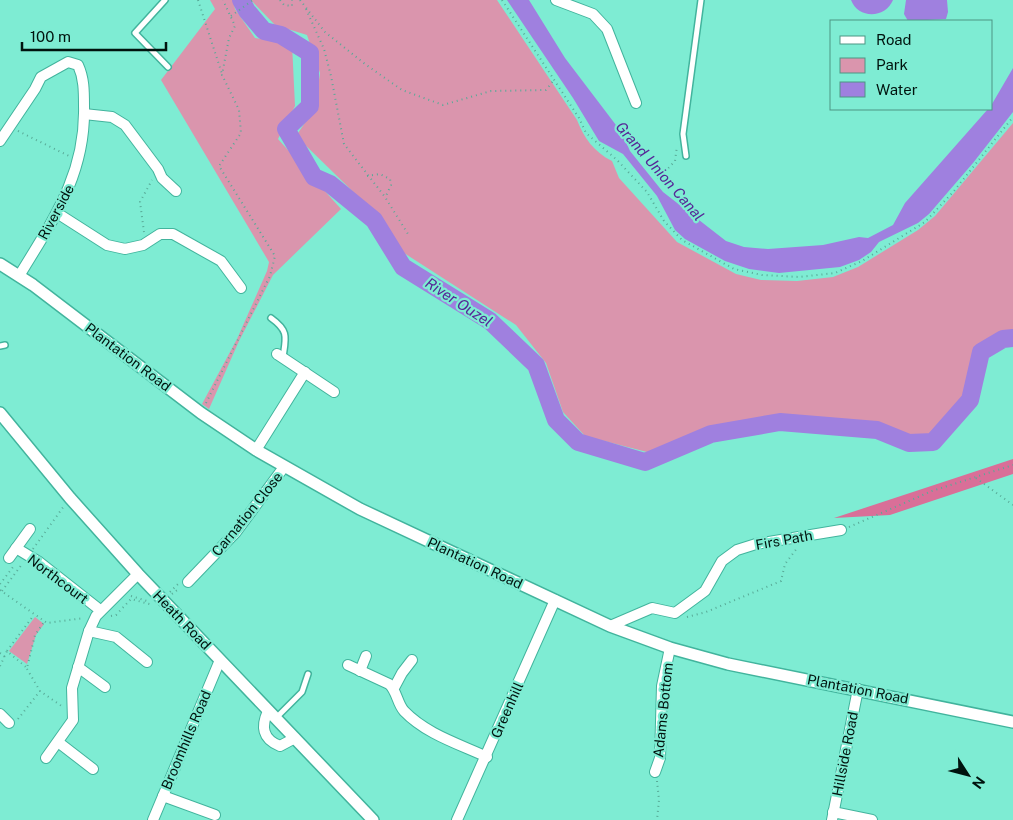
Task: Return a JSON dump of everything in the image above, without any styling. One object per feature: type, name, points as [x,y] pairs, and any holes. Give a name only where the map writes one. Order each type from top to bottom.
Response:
[{"type":"street","points":[[556,0],[593,14],[607,29],[636,103]]},
{"type":"street","name":"Riverside","points":[[0,141],[41,77],[68,62],[78,65],[83,76],[84,114],[83,144],[78,162],[71,185],[57,213],[19,276]]},
{"type":"street","points":[[84,114],[112,117],[125,125],[158,169],[162,178],[176,191]]},
{"type":"street","points":[[57,213],[107,245],[126,249],[143,245],[160,234],[173,234],[221,261],[241,288]]},
{"type":"street","name":"Plantation Road","points":[[0,264],[19,276],[201,413],[284,467],[360,509],[610,626],[670,648],[728,664],[1013,722]]},
{"type":"street","points":[[280,356],[334,392]]},
{"type":"street","points":[[256,450],[305,372]]},
{"type":"street","name":"Heath Road","points":[[0,413],[70,498],[138,574],[373,820]]},
{"type":"street","name":"Carnation Close","points":[[188,580],[236,532],[284,467]]},
{"type":"street","name":"Northcourt","points":[[11,562],[16,548],[30,529]]},
{"type":"street","name":"Firs Path","points":[[610,626],[652,608],[675,613],[705,591],[722,561],[738,550],[756,544],[841,530]]},
{"type":"street","name":"Northcourt","points":[[16,548],[39,562],[98,613]]},
{"type":"street","name":"Northcourt","points":[[46,758],[73,720],[72,688],[89,631],[98,613],[138,574]]},
{"type":"street","name":"Greenhill","points":[[457,820],[487,757],[555,600]]},
{"type":"street","points":[[89,631],[116,638],[146,662]]},
{"type":"street","name":"Adams Bottom","points":[[655,772],[660,758],[662,686],[670,648]]},
{"type":"street","points":[[360,670],[366,656]]},
{"type":"street","name":"Broomhills Road","points":[[153,820],[220,660]]},
{"type":"street","points":[[412,660],[394,688],[397,699],[404,711],[435,734],[487,757]]},
{"type":"street","points":[[348,665],[394,688]]},
{"type":"street","points":[[78,667],[105,686]]},
{"type":"street","name":"Hillside Road","points":[[832,816],[858,689]]},
{"type":"street","points":[[0,714],[10,723]]},
{"type":"street","points":[[272,714],[262,723],[264,732],[275,744],[280,746],[295,738]]},
{"type":"street","points":[[58,742],[93,769]]},
{"type":"street","points":[[163,796],[215,815]]},
{"type":"street","points":[[832,816],[872,820]]},
{"type":"lane","points":[[165,0],[135,33],[168,67]]},
{"type":"lane","points":[[686,156],[683,134],[701,0]]},
{"type":"lane","points":[[271,318],[283,327],[286,337],[280,356]]},
{"type":"lane","points":[[272,714],[302,692],[308,674]]},
{"type":"path","points":[[198,0],[222,75],[239,110],[241,133],[219,166],[275,256],[270,276],[201,413]]},
{"type":"path","points":[[222,75],[229,38],[235,26],[223,0]]},
{"type":"path","points":[[231,16],[253,0]]},
{"type":"path","points":[[280,0],[284,5],[292,6],[292,0]]},
{"type":"path","points":[[300,0],[325,32],[365,64],[402,90],[443,105],[491,91],[546,90],[553,81]]},
{"type":"path","points":[[502,0],[553,81],[579,118],[586,133],[617,160],[647,192],[664,220],[682,240],[734,269],[762,275],[799,277],[835,272],[862,261],[925,222],[954,191],[1013,117]]},
{"type":"path","points":[[304,4],[324,49],[332,76],[344,144],[386,198],[408,234]]},
{"type":"path","points":[[10,126],[78,162]]},
{"type":"path","points":[[143,245],[145,226],[140,202],[158,169]]},
{"type":"path","points":[[367,176],[380,174],[390,179],[391,185],[386,198]]},
{"type":"path","points":[[976,478],[1013,505]]},
{"type":"path","points":[[70,498],[1,591],[47,623],[98,613],[116,615],[132,599],[154,606],[157,604],[131,596],[126,601],[114,597]]},
{"type":"path","points":[[0,584],[11,562]]},
{"type":"path","points":[[167,594],[186,579],[188,580]]},
{"type":"path","points":[[0,666],[7,651],[34,615]]},
{"type":"path","points":[[27,668],[35,635],[44,622]]},
{"type":"path","points":[[7,651],[27,668],[40,690],[73,714]]},
{"type":"path","points":[[0,653],[5,657]]},
{"type":"path","points":[[10,723],[16,722],[40,690]]},
{"type":"path","points":[[655,772],[659,800],[657,820]]},
{"type":"green space","points":[[210,0],[233,0],[235,9],[255,38],[292,44],[295,106],[278,139],[341,209],[273,275],[239,341],[209,409],[202,404],[237,339],[267,271],[269,262],[161,80],[215,9]]},
{"type":"green space","points":[[251,0],[497,0],[577,120],[590,144],[612,161],[619,178],[677,242],[736,274],[761,280],[797,281],[833,277],[858,267],[918,230],[935,216],[1013,123],[1013,335],[1002,337],[978,350],[966,398],[929,440],[859,420],[779,417],[711,429],[647,452],[585,436],[563,412],[546,363],[516,325],[404,253],[379,217],[296,136],[315,108],[320,73],[307,35],[275,25]]},
{"type":"green space","points":[[35,617],[44,624],[36,635],[27,664],[9,651]]},
{"type":"shaded area","points":[[1013,459],[1013,474],[890,515],[834,518]]},
{"type":"water","points":[[507,0],[529,0],[565,58],[622,133],[630,151],[663,192],[726,241],[744,247],[768,249],[823,245],[859,237],[868,238],[893,225],[905,203],[987,110],[993,110],[993,102],[1013,68],[1013,112],[973,163],[929,214],[918,223],[879,242],[871,252],[859,260],[840,267],[779,273],[749,269],[725,261],[685,239],[675,230],[657,196],[623,154],[599,141],[573,98]]},
{"type":"water","points":[[851,0],[893,0],[884,11],[872,14],[859,11]]},
{"type":"water","points":[[906,0],[947,0],[948,12],[946,19],[907,20],[904,14]]},
{"type":"waterway","name":"River Ouzel","points":[[241,0],[247,11],[264,31],[281,35],[310,53],[310,106],[286,129],[314,177],[330,184],[374,220],[403,267],[490,321],[536,365],[556,420],[578,442],[645,462],[711,434],[780,422],[877,430],[909,443],[933,442],[970,400],[981,352],[1003,339],[1013,338]]},
{"type":"water label","name":"Grand Union Canal","points":[[660,171]]}]
